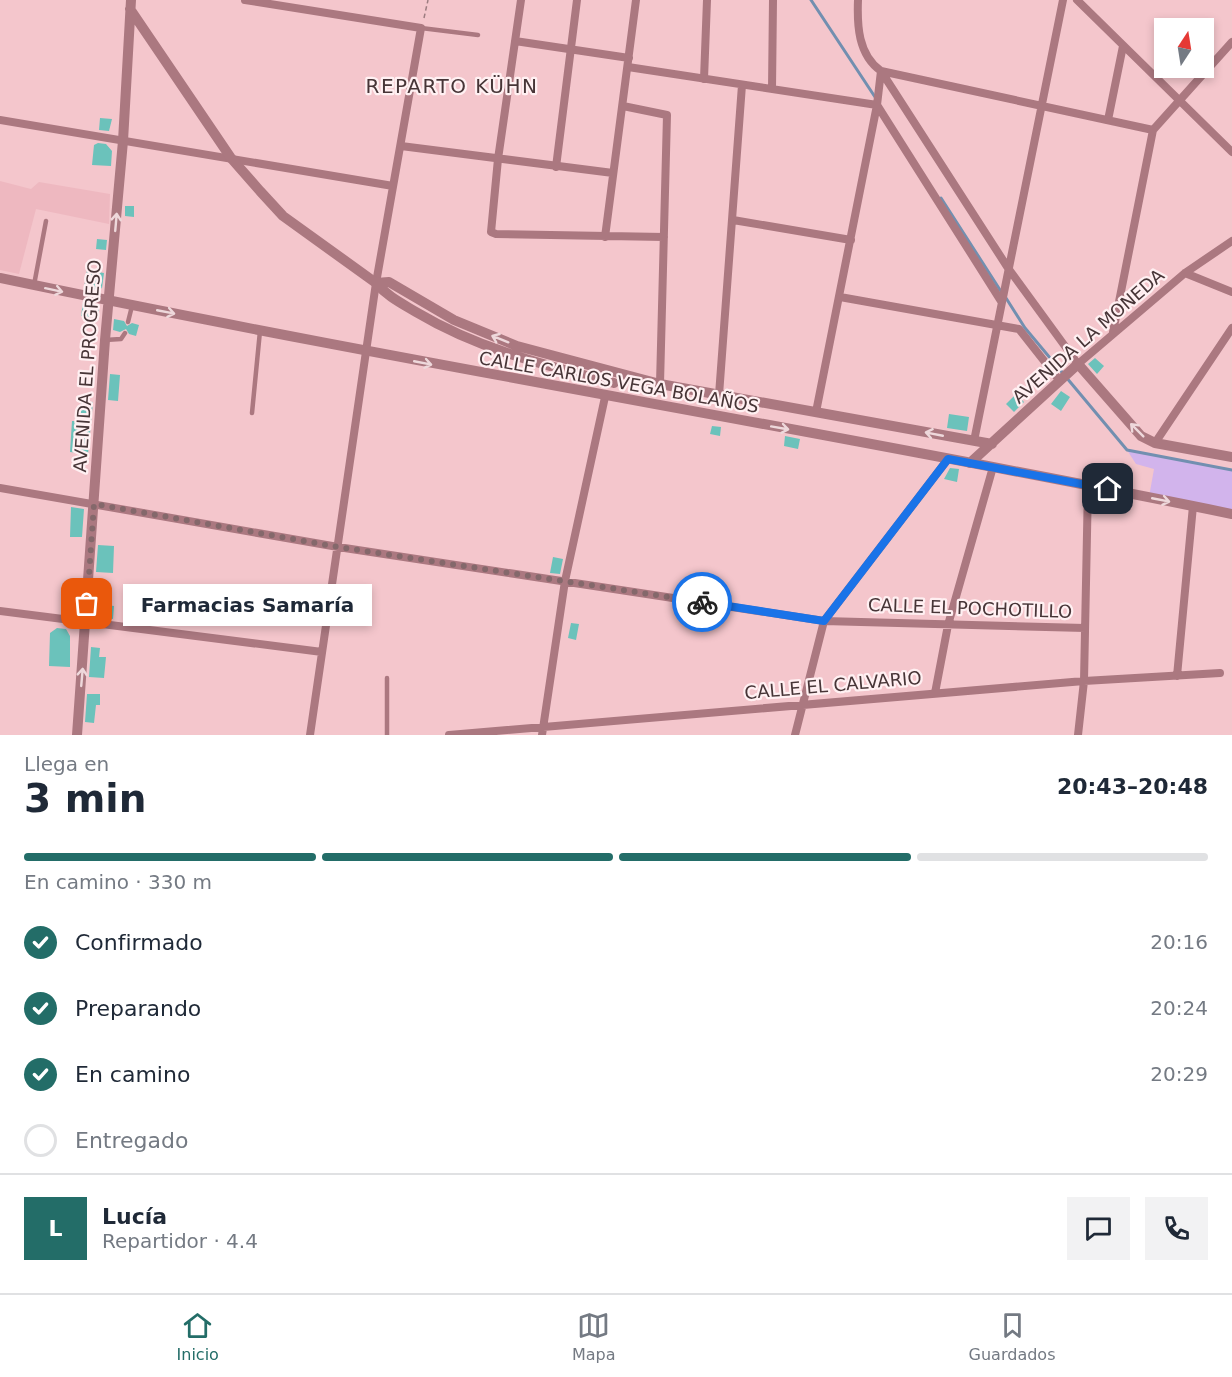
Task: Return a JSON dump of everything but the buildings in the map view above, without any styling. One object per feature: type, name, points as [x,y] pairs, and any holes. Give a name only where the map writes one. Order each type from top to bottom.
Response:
[{"type":"street","points":[[245,0],[276,3],[422,28],[376,283],[310,735]]},
{"type":"street","points":[[521,0],[498,159],[491,232],[496,234],[664,237]]},
{"type":"street","points":[[556,167],[577,0]]},
{"type":"street","points":[[605,237],[636,0]]},
{"type":"street","points":[[704,79],[707,0]]},
{"type":"street","points":[[772,89],[773,0]]},
{"type":"street","points":[[858,0],[857,21],[861,44],[873,66],[881,71],[1153,130]]},
{"type":"street","points":[[974,441],[1063,0]]},
{"type":"street","points":[[1077,0],[1232,152]]},
{"type":"street","name":"AVENIDA EL PROGRESO","points":[[77,735],[108,301],[123,141],[130,4]]},
{"type":"street","name":"CALLE CARLOS VEGA BOLAÑOS","points":[[130,4],[231,158],[283,216],[376,283],[384,293],[449,332],[513,357],[615,378],[660,384],[992,444]]},
{"type":"street","points":[[515,41],[572,50],[704,79],[877,104],[1001,301]]},
{"type":"street","points":[[1113,332],[1153,130],[1232,42]]},
{"type":"street","points":[[1108,120],[1123,46]]},
{"type":"street","points":[[816,412],[877,104],[881,71]]},
{"type":"street","points":[[881,71],[1008,268],[1076,365],[1142,435],[1155,443],[1232,458]]},
{"type":"street","points":[[719,395],[742,85]]},
{"type":"street","points":[[623,106],[667,115],[660,384]]},
{"type":"street","points":[[0,120],[393,186]]},
{"type":"street","points":[[401,146],[613,173]]},
{"type":"street","points":[[733,220],[851,240]]},
{"type":"street","name":"AVENIDA LA MONEDA","points":[[970,463],[1113,332],[1185,273],[1232,241]]},
{"type":"street","points":[[1185,273],[1232,292]]},
{"type":"street","name":"CALLE CARLOS VEGA BOLAÑOS","points":[[0,278],[366,352],[993,467],[1232,514]]},
{"type":"street","points":[[840,297],[1019,329],[1061,379]]},
{"type":"street","points":[[1155,443],[1232,328]]},
{"type":"street","points":[[543,732],[565,581],[608,397],[615,378]]},
{"type":"street","points":[[795,735],[824,621],[948,459]]},
{"type":"street","points":[[935,693],[948,625],[993,467]]},
{"type":"street","points":[[1078,735],[1084,681],[1088,485]]},
{"type":"street","name":"CALLE EL POCHOTILLO","points":[[0,488],[338,547],[824,621],[1085,628]]},
{"type":"street","points":[[1177,676],[1193,506]]},
{"type":"street","points":[[0,611],[86,624],[322,652]]},
{"type":"street","name":"CALLE EL CALVARIO","points":[[449,735],[543,732],[802,704],[1084,681],[1220,673]]},
{"type":"lane","points":[[422,28],[478,35]]},
{"type":"lane","points":[[34,285],[46,221]]},
{"type":"lane","points":[[128,322],[132,306]]},
{"type":"lane","points":[[252,413],[260,331]]},
{"type":"lane","points":[[105,340],[121,339],[125,333]]},
{"type":"lane","points":[[387,678],[387,735]]},
{"type":"path","points":[[422,28],[428,0]]},
{"type":"shaded area","points":[[0,181],[31,189],[39,182],[110,194],[109,224],[36,209],[19,274],[0,270]]},
{"type":"shaded area","points":[[1127,450],[1232,470],[1232,514],[1149,497],[1154,469],[1136,464]]},
{"type":"waterway","points":[[811,0],[875,97]]},
{"type":"waterway","points":[[941,198],[1002,293]]},
{"type":"waterway","points":[[1006,298],[1025,328],[1127,450],[1232,470]]},
{"type":"way so far","points":[[87,604],[94,504],[338,547],[702,602]]},
{"type":"place","name":"Farmacias Samaría","points":[[87,604]]},
{"type":"district","name":"REPARTO KÜHN","points":[[452,86]]},
{"type":"route","points":[[702,602],[824,621],[948,459],[1108,489]]}]
